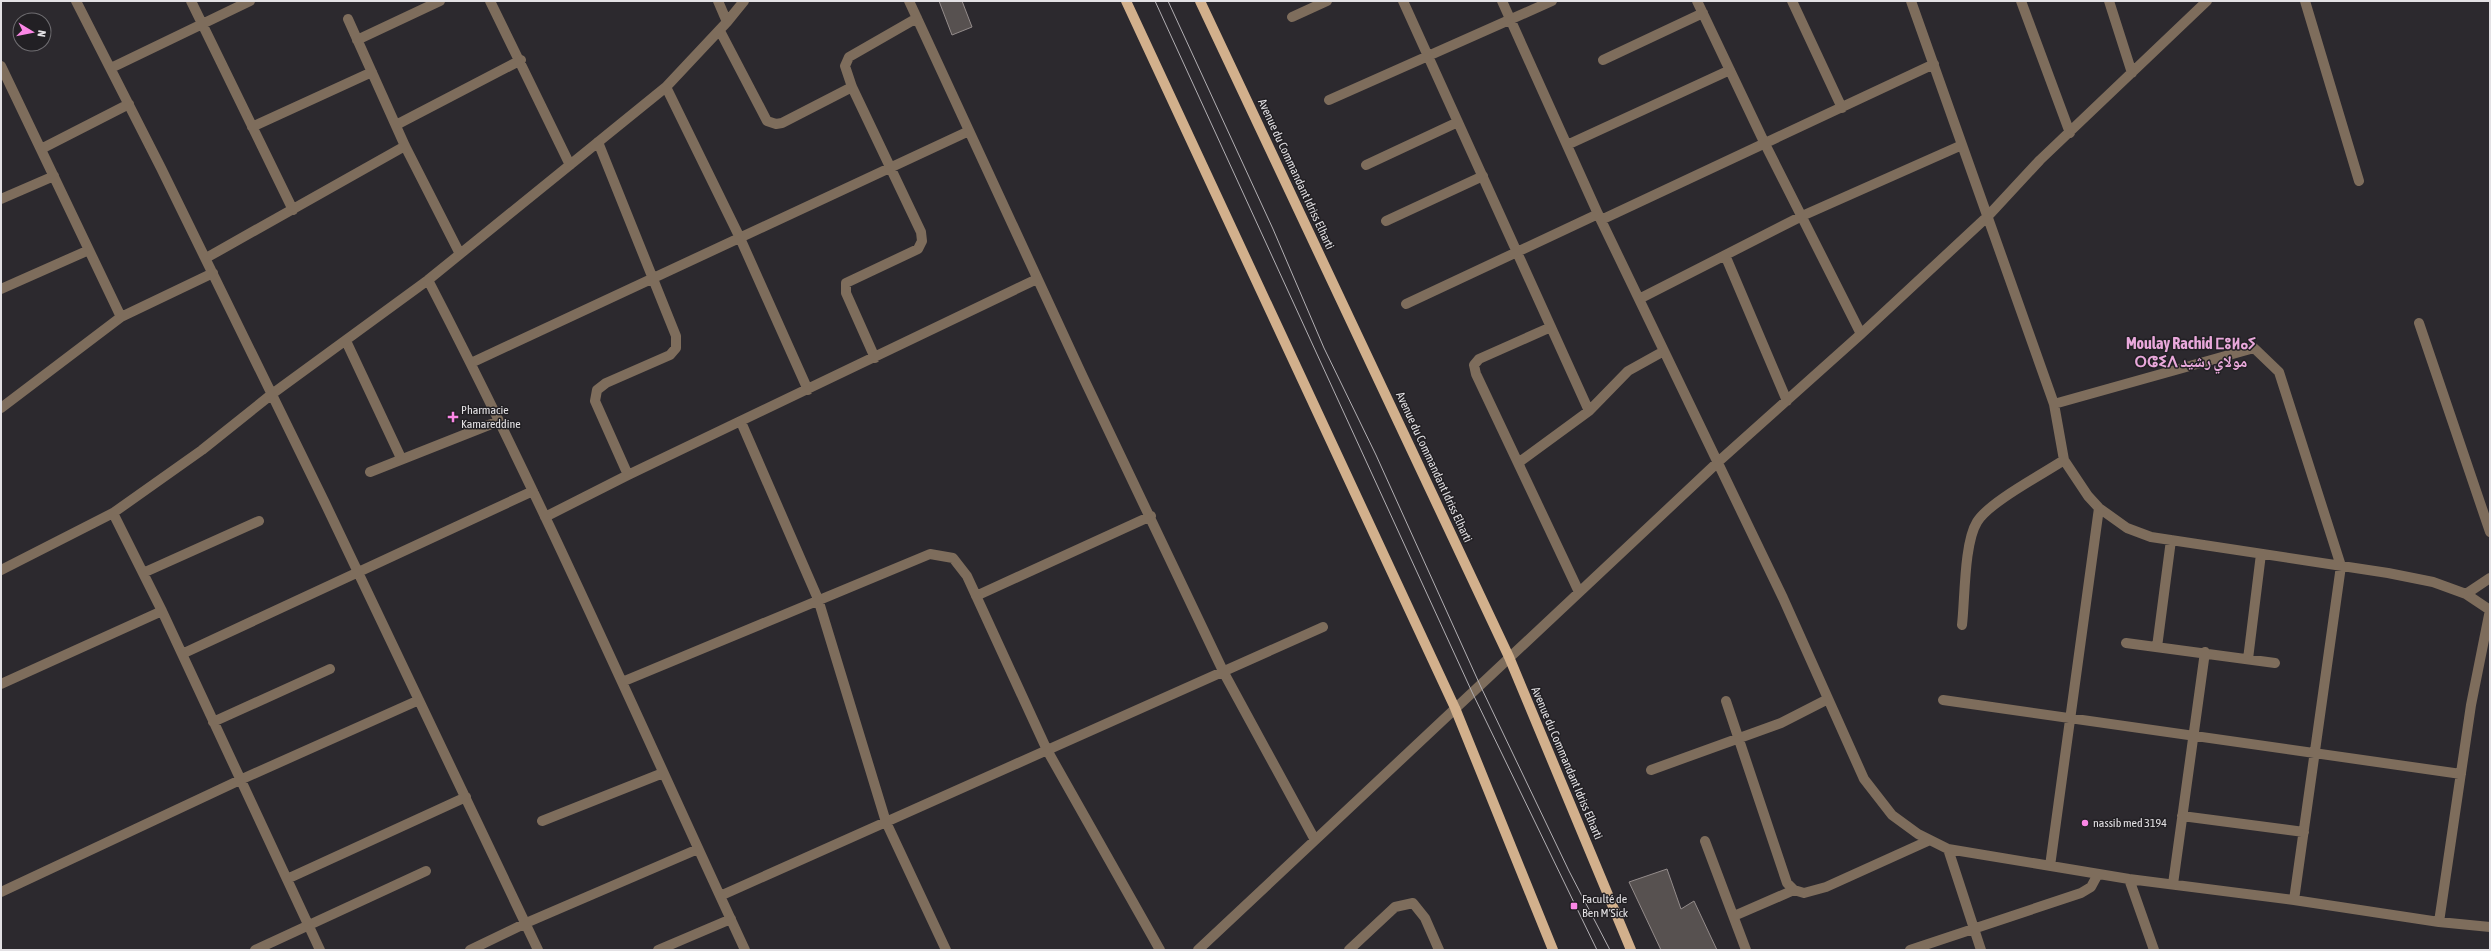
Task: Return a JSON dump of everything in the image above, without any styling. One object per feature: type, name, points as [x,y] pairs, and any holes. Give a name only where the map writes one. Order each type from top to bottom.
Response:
[{"type":"main road","points":[[1126,1],[1455,708],[1553,950]]},
{"type":"main road","name":"Avenue du Commandant Idriss Elharti","points":[[1200,1],[1509,657],[1631,950]]},
{"type":"street","points":[[76,1],[206,258],[466,797],[538,950]]},
{"type":"street","points":[[191,1],[293,210]]},
{"type":"street","points":[[111,68],[250,1]]},
{"type":"street","points":[[357,40],[440,1]]},
{"type":"street","points":[[490,1],[521,60],[570,165]]},
{"type":"street","points":[[718,1],[728,22]]},
{"type":"street","points":[[1,570],[112,513],[202,450],[272,394],[428,280],[666,87],[720,31],[744,1]]},
{"type":"street","points":[[909,1],[1037,279],[1151,516],[1224,673],[1315,840]]},
{"type":"street","points":[[1292,17],[1327,1]]},
{"type":"street","points":[[1403,1],[1589,411]]},
{"type":"street","points":[[1502,1],[1599,217],[1783,598],[1864,779],[1892,815],[1930,840],[1948,849],[2129,879],[2294,900],[2439,922],[2490,927]]},
{"type":"street","points":[[1329,100],[1552,1]]},
{"type":"street","points":[[1698,1],[1765,144],[1861,334]]},
{"type":"street","points":[[1792,1],[1842,108]]},
{"type":"street","points":[[1911,1],[2054,404],[2064,460],[2099,508],[2127,528],[2151,537],[2434,582],[2466,594],[2490,610],[2471,705],[2439,922]]},
{"type":"street","points":[[2020,1],[2070,133]]},
{"type":"street","points":[[2110,1],[2132,73]]},
{"type":"street","points":[[1198,950],[1718,462],[1861,334],[1988,216],[2040,160],[2207,1]]},
{"type":"street","points":[[2305,1],[2359,181]]},
{"type":"street","points":[[1604,60],[1703,12]]},
{"type":"street","points":[[875,358],[846,293],[846,283],[918,250],[922,241],[921,232],[852,87],[845,66],[848,56],[917,18]]},
{"type":"street","points":[[348,19],[406,146],[460,254]]},
{"type":"street","points":[[720,31],[767,121],[771,123],[782,123],[852,87]]},
{"type":"street","points":[[396,124],[521,60]]},
{"type":"street","points":[[1406,304],[1517,252],[1765,144],[1934,64]]},
{"type":"street","points":[[1,66],[121,317]]},
{"type":"street","points":[[1567,145],[1730,70]]},
{"type":"street","points":[[252,127],[372,72]]},
{"type":"street","points":[[666,87],[740,238],[808,390]]},
{"type":"street","points":[[41,150],[129,104]]},
{"type":"street","points":[[1366,165],[1458,122]]},
{"type":"street","points":[[471,363],[969,131]]},
{"type":"street","points":[[598,142],[676,336],[676,348],[670,355],[606,383],[597,390],[595,400],[628,475]]},
{"type":"street","points":[[1639,299],[1802,216],[1962,145]]},
{"type":"street","points":[[206,258],[406,146]]},
{"type":"street","points":[[1,199],[54,176]]},
{"type":"street","points":[[1386,221],[1483,176]]},
{"type":"street","points":[[1,289],[89,250]]},
{"type":"street","points":[[1725,255],[1787,401]]},
{"type":"street","points":[[1,408],[121,317],[213,273]]},
{"type":"street","points":[[546,517],[628,475],[875,358],[1037,279]]},
{"type":"street","points":[[428,280],[471,363],[546,517],[745,950]]},
{"type":"street","points":[[2419,323],[2490,532]]},
{"type":"street","points":[[1551,327],[1479,359],[1474,365],[1476,374],[1579,592]]},
{"type":"street","points":[[346,341],[401,458]]},
{"type":"street","points":[[2054,404],[2254,348],[2279,372],[2341,566],[2316,753],[2294,900]]},
{"type":"street","points":[[1518,462],[1589,411],[1628,371],[1664,351]]},
{"type":"street","points":[[370,472],[401,458],[499,421]]},
{"type":"street","points":[[741,422],[818,599],[886,822],[946,950]]},
{"type":"street","points":[[1962,625],[1970,540],[1977,522],[1991,507],[2064,460]]},
{"type":"street","points":[[182,654],[358,574],[533,491]]},
{"type":"street","points":[[2050,866],[2099,508]]},
{"type":"street","points":[[112,513],[162,611],[320,950]]},
{"type":"street","points":[[976,596],[1151,516]]},
{"type":"street","points":[[143,573],[259,521]]},
{"type":"street","points":[[2157,647],[2171,540]]},
{"type":"street","points":[[622,682],[818,599],[930,554],[953,558],[967,576],[1047,750],[1160,950]]},
{"type":"street","points":[[2248,659],[2261,554]]},
{"type":"street","points":[[2466,594],[2490,578]]},
{"type":"street","points":[[1,684],[162,611]]},
{"type":"street","points":[[720,896],[1047,750],[1224,673],[1323,627]]},
{"type":"street","points":[[2126,643],[2205,652],[2275,663]]},
{"type":"street","points":[[2173,884],[2205,652]]},
{"type":"street","points":[[213,722],[330,669]]},
{"type":"street","points":[[1651,770],[1781,723],[1828,699]]},
{"type":"street","points":[[1,892],[240,780],[419,700]]},
{"type":"street","points":[[1943,700],[2461,774]]},
{"type":"street","points":[[1726,701],[1787,883],[1794,890],[1804,892],[1826,887],[1930,840]]},
{"type":"street","points":[[542,820],[663,774]]},
{"type":"street","points":[[286,879],[466,797]]},
{"type":"street","points":[[2182,816],[2304,832]]},
{"type":"street","points":[[1705,841],[1746,950]]},
{"type":"street","points":[[470,950],[526,923],[698,849]]},
{"type":"street","points":[[1948,849],[1980,950]]},
{"type":"street","points":[[255,950],[308,924],[426,871]]},
{"type":"street","points":[[1910,950],[2082,893],[2091,887],[2098,874]]},
{"type":"street","points":[[2129,879],[2154,950]]},
{"type":"street","points":[[1734,916],[1794,890]]},
{"type":"street","points":[[1349,950],[1395,907],[1413,903],[1425,918],[1439,950]]},
{"type":"street","points":[[658,950],[731,919]]},
{"type":"building","points":[[939,1],[962,1],[972,27],[952,35]]},
{"type":"building","points":[[1667,869],[1681,909],[1694,901],[1717,950],[1661,950],[1629,882]]},
{"type":"tram line","points":[[1155,1],[1472,692],[1597,950]]},
{"type":"tram line","points":[[1168,1],[1273,229],[1324,348],[1376,455],[1480,685],[1569,871],[1610,950]]},
{"type":"place","name":"Pharmacie Kamareddine","points":[[453,417]]},
{"type":"place","name":"nassib med 3194","points":[[2085,823]]},
{"type":"place","name":"Faculté de Ben M'Sick","points":[[1574,906]]},
{"type":"district","name":"Moulay Rachid ⵎⵓⵍⴰⵢ ⵔⵛⵉⴷ مولاي رشيد","points":[[2191,352]]}]
